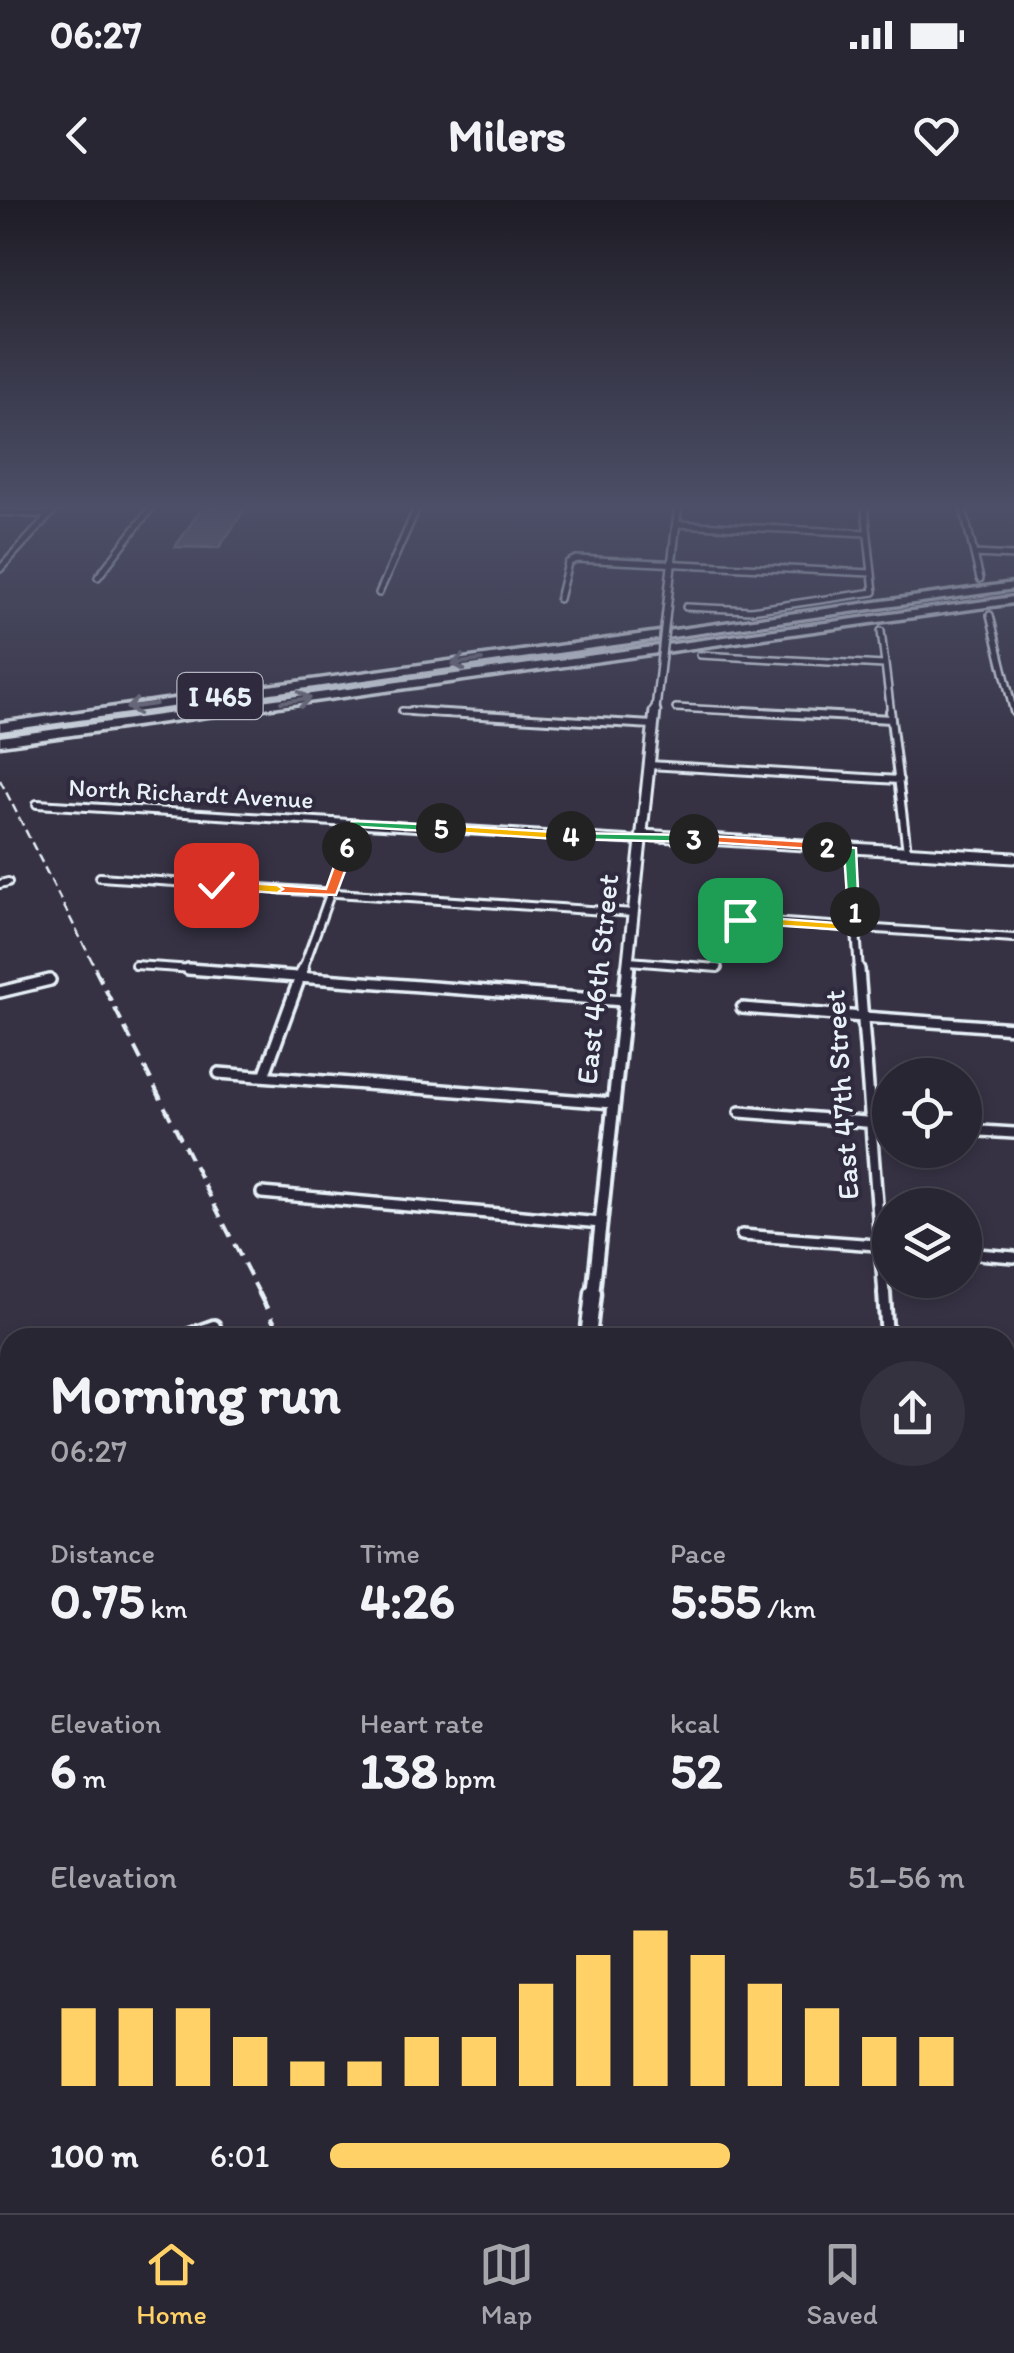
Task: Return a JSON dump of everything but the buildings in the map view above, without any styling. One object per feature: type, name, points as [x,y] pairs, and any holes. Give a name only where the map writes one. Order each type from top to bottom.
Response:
[{"type":"highway","name":"I 465","points":[[0,724],[898,602]]},
{"type":"highway","name":"I 465","points":[[4,743],[998,602]]},
{"type":"street","name":"East 46th Street","points":[[589,1328],[668,602]]},
{"type":"street","points":[[686,607],[751,610],[806,602]]},
{"type":"street","points":[[990,615],[1014,713]]},
{"type":"street","points":[[881,630],[908,852]]},
{"type":"street","points":[[700,656],[884,665]]},
{"type":"street","points":[[676,708],[890,719]]},
{"type":"street","points":[[402,711],[653,725]]},
{"type":"street","points":[[649,765],[898,780]]},
{"type":"street","name":"North Richardt Avenue","points":[[37,804],[1014,858]]},
{"type":"street","points":[[264,1076],[356,823]]},
{"type":"street","name":"East 47th Street","points":[[850,848],[878,1188]]},
{"type":"street","points":[[100,877],[634,913]]},
{"type":"street","points":[[740,920],[1014,938]]},
{"type":"street","points":[[629,961],[718,968]]},
{"type":"street","points":[[135,966],[624,1000]]},
{"type":"street","points":[[0,992],[50,980]]},
{"type":"street","points":[[742,1008],[1014,1028]]},
{"type":"street","points":[[219,1073],[614,1103]]},
{"type":"street","points":[[740,1112],[870,1123]]},
{"type":"street","points":[[982,1131],[1014,1133]]},
{"type":"street","points":[[262,1193],[600,1223]]},
{"type":"street","points":[[742,1235],[872,1245]]},
{"type":"street","points":[[982,1253],[1014,1256]]},
{"type":"street","name":"East 47th Street","points":[[886,1298],[887,1328]]},
{"type":"street","points":[[208,1328],[214,1326]]},
{"type":"street","points":[[0,1776],[0,1808]]},
{"type":"railway","points":[[0,780],[97,971]]},
{"type":"railway","points":[[95,969],[260,1295]]},
{"type":"railway","points":[[259,1293],[277,1328]]},
{"type":"route","points":[[216,885],[331,893],[356,823],[850,848],[856,928],[740,920]]}]
